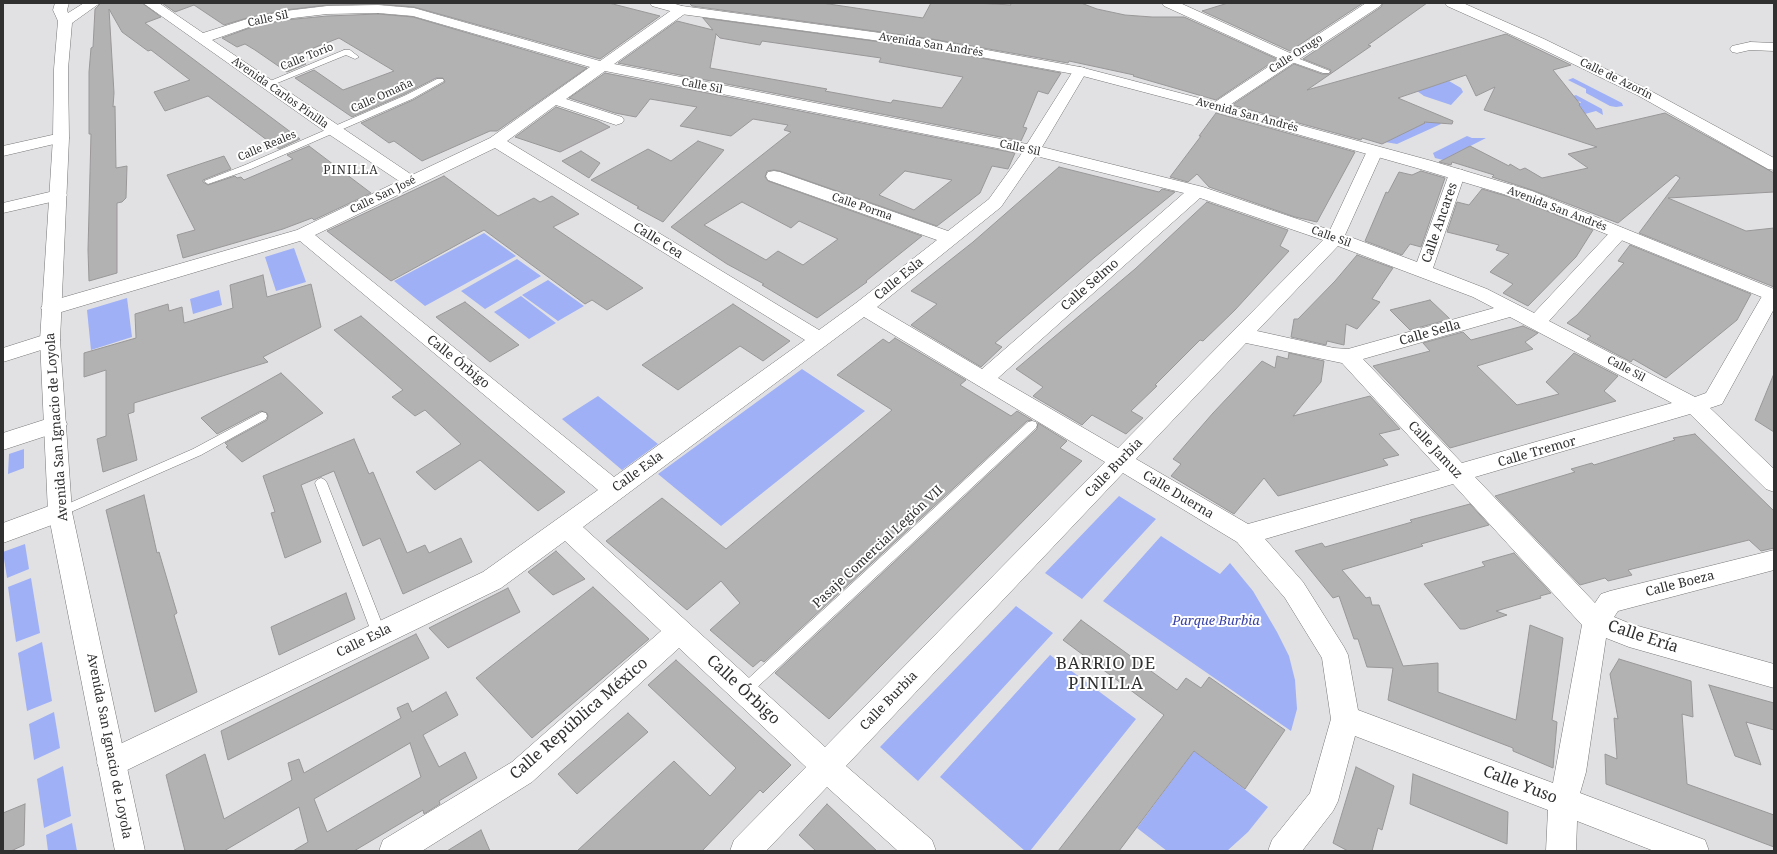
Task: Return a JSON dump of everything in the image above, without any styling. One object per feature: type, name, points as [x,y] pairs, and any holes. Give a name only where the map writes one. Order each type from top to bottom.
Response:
[{"type":"street","name":"Avenida San Ignacio de Loyola","points":[[62,3],[60,10],[65,22],[50,340],[60,512],[130,851]]},
{"type":"street","points":[[65,22],[93,3]]},
{"type":"street","name":"Avenida Carlos Pinilla","points":[[150,3],[333,130],[410,181]]},
{"type":"street","name":"Avenida San Andrés","points":[[657,3],[681,6],[699,12],[932,44],[1080,71],[1217,107],[1457,174],[1526,195],[1773,295]]},
{"type":"street","points":[[1169,3],[1289,58]]},
{"type":"street","name":"Calle Orugo","points":[[1217,107],[1289,58],[1375,3]]},
{"type":"street","name":"Calle de Azorín","points":[[1452,3],[1539,42],[1644,93],[1774,165]]},
{"type":"street","name":"Calle de Azorín","points":[[1468,3],[1553,40],[1628,76],[1746,137],[1774,154]]},
{"type":"street","name":"Calle San José","points":[[51,308],[303,234],[410,181],[496,141],[602,66],[681,6]]},
{"type":"street","name":"Calle Sil","points":[[202,38],[252,22],[285,15],[327,10],[378,9],[414,12],[602,66],[1032,150],[1197,191],[1335,238],[1480,292],[1695,406],[1774,483]]},
{"type":"street","points":[[1737,49],[1750,46],[1774,47]]},
{"type":"street","name":"Calle Esla","points":[[114,774],[379,634],[492,580],[566,527],[614,490],[863,308],[995,203],[1032,150],[1080,71]]},
{"type":"street","points":[[555,100],[616,120]]},
{"type":"street","points":[[3,151],[60,138]]},
{"type":"street","name":"Calle Cea","points":[[496,141],[819,340]]},
{"type":"street","name":"Calle Burbia","points":[[745,851],[1335,238],[1375,151]]},
{"type":"street","name":"Calle Ancares","points":[[1424,271],[1457,174]]},
{"type":"street","name":"Calle Porma","points":[[774,176],[950,238]]},
{"type":"street","name":"Calle Selmo","points":[[983,379],[1197,191]]},
{"type":"street","points":[[3,208],[58,194]]},
{"type":"street","points":[[1537,322],[1619,232]]},
{"type":"street","name":"Calle Órbigo","points":[[303,234],[614,490]]},
{"type":"street","name":"Calle Tremor","points":[[1246,535],[1458,475],[1695,406],[1714,399],[1773,295]]},
{"type":"street","name":"Calle Duerna","points":[[863,308],[1246,535],[1294,590],[1335,654],[1345,719]]},
{"type":"street","name":"Calle Sella","points":[[1348,356],[1512,310]]},
{"type":"street","points":[[1242,335],[1334,355],[1348,356]]},
{"type":"street","points":[[3,355],[50,340]]},
{"type":"street","name":"Calle Jamuz","points":[[1348,356],[1596,622]]},
{"type":"street","points":[[3,442],[56,424]]},
{"type":"street","points":[[3,533],[60,512]]},
{"type":"street","name":"Calle Órbigo","points":[[566,527],[826,767],[921,851]]},
{"type":"street","name":"Calle Boeza","points":[[1596,622],[1610,602],[1774,560]]},
{"type":"street","name":"Calle Ería","points":[[1561,851],[1563,801],[1571,772],[1596,622],[1629,634],[1774,676]]},
{"type":"street","name":"Calle República México","points":[[394,851],[522,772],[680,632]]},
{"type":"street","points":[[1283,851],[1323,801],[1345,719]]},
{"type":"street","name":"Calle Yuso","points":[[1345,719],[1694,851]]},
{"type":"lane","name":"Calle Torío","points":[[267,84],[347,52],[355,57]]},
{"type":"lane","points":[[1289,58],[1326,71]]},
{"type":"lane","name":"Calle Omaña","points":[[333,130],[409,98],[440,81]]},
{"type":"lane","name":"Calle Reales","points":[[208,181],[248,167],[333,130]]},
{"type":"lane","points":[[60,512],[198,452],[262,416]]},
{"type":"lane","name":"Pasaje Comercial Legión VII","points":[[744,691],[1032,425]]},
{"type":"lane","points":[[321,483],[379,634]]},
{"type":"green space","points":[[1573,78],[1622,103],[1623,106],[1610,106],[1586,93],[1586,89],[1568,80]]},
{"type":"green space","points":[[1449,81],[1461,88],[1463,92],[1451,105],[1424,96],[1417,91]]},
{"type":"green space","points":[[1576,95],[1602,109],[1603,115],[1596,111],[1585,114],[1579,105],[1581,102],[1577,101],[1573,96]]},
{"type":"green space","points":[[1436,117],[1441,124],[1397,144],[1385,142]]},
{"type":"green space","points":[[1467,136],[1472,138],[1486,138],[1443,160],[1435,158],[1433,153]]},
{"type":"green space","points":[[484,233],[516,256],[425,306],[394,281]]},
{"type":"green space","points":[[294,248],[306,282],[276,291],[265,257]]},
{"type":"green space","points":[[517,259],[541,276],[485,309],[461,291]]},
{"type":"green space","points":[[548,280],[584,306],[558,321],[522,295]]},
{"type":"green space","points":[[219,290],[222,305],[193,314],[190,299]]},
{"type":"green space","points":[[521,296],[556,323],[529,339],[494,312]]},
{"type":"green space","points":[[127,298],[132,337],[91,350],[87,310]]},
{"type":"green space","points":[[802,369],[865,411],[721,526],[658,474]]},
{"type":"green space","points":[[598,396],[658,444],[622,470],[562,419]]},
{"type":"green space","points":[[24,449],[24,468],[8,474],[9,454]]},
{"type":"green space","points":[[1119,496],[1156,519],[1082,599],[1045,573]]},
{"type":"green space","name":"Parque Burbia","points":[[1161,536],[1220,574],[1230,563],[1253,591],[1289,656],[1295,680],[1297,709],[1291,731],[1103,601]]},
{"type":"green space","points":[[25,544],[29,569],[7,578],[3,552]]},
{"type":"green space","points":[[31,578],[40,633],[16,642],[8,587]]},
{"type":"green space","points":[[1016,606],[1053,633],[918,781],[880,747]]},
{"type":"green space","points":[[42,642],[52,701],[27,711],[18,653]]},
{"type":"green space","points":[[1050,655],[1136,719],[1030,851],[1025,851],[940,777]]},
{"type":"green space","points":[[54,712],[60,748],[34,760],[29,724]]},
{"type":"green space","points":[[1194,751],[1268,807],[1248,832],[1227,851],[1167,851],[1137,828]]},
{"type":"green space","points":[[63,766],[71,816],[44,828],[37,779]]},
{"type":"green space","points":[[72,823],[77,851],[48,851],[46,835]]},
{"type":"building","points":[[101,3],[142,3],[161,17],[145,23],[300,139],[279,149],[208,96],[165,111],[154,92],[190,80],[151,50],[148,51],[122,32],[109,9],[114,93],[113,107],[115,106],[116,168],[127,166],[126,198],[122,202],[117,203],[117,273],[89,281],[88,250],[91,134],[89,134],[89,72],[91,48],[93,47],[95,9]]},
{"type":"building","points":[[162,3],[609,3],[660,16],[600,59],[414,7],[378,4],[327,5],[285,10],[247,18],[224,25],[194,5],[175,12]]},
{"type":"building","points":[[689,3],[822,3],[923,18],[931,3],[1011,5],[1010,3],[1081,3],[1097,9],[1125,15],[1184,17],[1277,59],[1216,100],[1133,76],[1134,75],[1069,61],[1068,63],[932,39],[692,6]]},
{"type":"building","points":[[1228,3],[1363,3],[1290,51],[1202,11]]},
{"type":"building","points":[[1383,3],[1427,3],[1368,45],[1371,46],[1307,90],[1506,34],[1571,65],[1553,70],[1580,104],[1579,105],[1596,129],[1665,113],[1774,173],[1774,192],[1668,198],[1746,231],[1774,228],[1774,287],[1639,233],[1680,178],[1676,175],[1618,223],[1532,190],[1492,177],[1494,175],[1452,162],[1451,165],[1439,162],[1470,146],[1509,166],[1510,164],[1520,170],[1525,168],[1542,178],[1588,168],[1568,154],[1597,147],[1484,110],[1495,87],[1476,96],[1466,75],[1398,98],[1453,121],[1452,124],[1424,122],[1425,123],[1382,144],[1362,138],[1361,140],[1232,105],[1294,64],[1322,74],[1330,74],[1331,70],[1303,59],[1381,7]]},
{"type":"building","points":[[378,14],[413,17],[587,68],[497,131],[490,131],[422,161],[394,141],[389,143],[361,123],[413,100],[445,82],[443,78],[436,78],[405,94],[352,117],[295,78],[314,70],[343,90],[394,71],[339,38],[293,56],[306,64],[287,72],[245,44],[237,47],[222,38],[255,26],[285,20],[327,16]]},
{"type":"building","points":[[703,18],[932,49],[1061,73],[1048,94],[1038,91],[1023,127],[1027,128],[1021,141],[618,63],[677,21],[713,30]],"holes":[[[716,34],[720,38],[760,45],[762,41],[881,58],[879,62],[963,77],[942,108],[893,100],[891,103],[825,91],[827,89],[710,68]]]},
{"type":"building","points":[[605,73],[1015,153],[1008,169],[992,166],[980,193],[937,226],[780,171],[767,171],[765,177],[768,181],[922,236],[866,281],[867,282],[817,318],[762,285],[764,284],[727,264],[671,227],[791,132],[784,130],[788,125],[753,119],[731,136],[680,126],[697,107],[650,99],[636,117],[615,113],[569,98]],"holes":[[[905,171],[952,180],[914,210],[879,195]],[[742,202],[791,228],[799,221],[838,239],[803,265],[778,251],[766,260],[704,225]]]},
{"type":"building","points":[[556,107],[598,121],[610,127],[560,152],[515,137]]},
{"type":"building","points":[[1216,113],[1355,152],[1317,222],[1295,217],[1209,187],[1197,174],[1188,182],[1170,177],[1201,136],[1199,136]]},
{"type":"building","points":[[698,141],[724,150],[663,222],[591,180],[648,149],[671,161]]},
{"type":"building","points":[[309,146],[371,193],[314,220],[312,218],[283,229],[183,258],[177,235],[195,230],[167,175],[224,156],[231,169],[203,180],[203,182],[208,185],[235,176],[237,178],[241,177],[244,180],[293,159],[287,155]]},
{"type":"building","points":[[581,151],[600,163],[589,178],[562,161]]},
{"type":"building","points":[[1059,167],[1159,192],[1162,189],[1175,192],[1095,257],[995,343],[1002,347],[981,367],[911,325],[937,304],[911,291],[973,242]]},
{"type":"building","points":[[1421,171],[1445,178],[1421,247],[1410,244],[1402,255],[1365,241],[1386,192],[1388,193],[1399,172],[1412,175]]},
{"type":"building","points":[[444,176],[498,216],[534,198],[540,202],[552,196],[579,214],[553,227],[643,288],[607,310],[592,300],[585,304],[484,230],[391,281],[327,231]]},
{"type":"building","points":[[1482,189],[1520,200],[1593,230],[1576,257],[1528,306],[1503,293],[1513,284],[1490,272],[1509,254],[1496,250],[1499,245],[1447,232],[1457,202],[1469,205]]},
{"type":"building","points":[[1207,202],[1288,230],[1280,246],[1289,251],[1235,310],[1203,341],[1200,340],[1155,385],[1157,386],[1131,411],[1143,418],[1126,434],[1092,415],[1082,425],[1033,396],[1043,387],[1016,369],[1135,269]]},
{"type":"building","points":[[1630,245],[1751,294],[1737,320],[1666,378],[1633,359],[1631,362],[1587,339],[1591,336],[1567,323],[1577,315],[1624,263],[1618,261]]},
{"type":"building","points":[[1357,255],[1393,268],[1372,299],[1380,302],[1357,329],[1346,324],[1344,345],[1327,341],[1326,345],[1291,337],[1294,319],[1298,319],[1335,281]]},
{"type":"building","points":[[263,275],[267,297],[311,284],[321,327],[263,357],[268,362],[134,403],[134,412],[128,414],[137,460],[103,472],[97,439],[106,436],[106,370],[84,377],[84,353],[136,338],[135,314],[168,304],[169,311],[182,307],[184,323],[233,308],[230,285]]},
{"type":"building","points":[[1430,300],[1450,319],[1410,330],[1390,310]]},
{"type":"building","points":[[465,302],[519,345],[490,362],[436,317]]},
{"type":"building","points":[[733,304],[790,341],[763,361],[740,346],[678,390],[642,365]]},
{"type":"building","points":[[361,316],[565,492],[538,511],[480,460],[435,490],[416,472],[461,444],[425,410],[415,416],[392,397],[403,390],[334,330]]},
{"type":"building","points":[[1523,326],[1538,333],[1525,342],[1533,349],[1477,366],[1517,405],[1559,394],[1546,382],[1574,353],[1618,376],[1604,391],[1616,401],[1450,448],[1373,366],[1430,351],[1423,343],[1463,332],[1471,340]]},
{"type":"building","points":[[895,338],[966,380],[960,385],[1011,416],[1017,411],[1032,420],[1027,421],[764,662],[761,660],[753,667],[710,630],[740,603],[721,581],[687,610],[606,541],[662,498],[726,549],[892,410],[837,375],[883,339],[889,343]]},
{"type":"building","points":[[1289,353],[1324,361],[1321,382],[1293,416],[1370,396],[1400,429],[1379,434],[1399,455],[1383,459],[1388,465],[1278,496],[1264,478],[1234,514],[1171,476],[1181,464],[1173,459],[1213,413],[1262,361],[1275,368],[1277,356],[1288,359]]},
{"type":"building","points":[[281,373],[323,413],[242,462],[226,447],[228,446],[225,443],[267,420],[267,413],[261,411],[217,434],[201,418]]},
{"type":"building","points":[[1774,376],[1774,432],[1755,420]]},
{"type":"building","points":[[1038,423],[1067,441],[1060,448],[1082,461],[829,719],[775,673],[1037,429]]},
{"type":"building","points":[[1695,434],[1774,511],[1774,548],[1761,551],[1749,540],[1628,570],[1632,575],[1608,581],[1605,578],[1580,585],[1495,496],[1575,472],[1571,469],[1592,463],[1594,465],[1675,440],[1673,438]]},
{"type":"building","points":[[354,439],[369,474],[373,472],[407,553],[425,545],[429,553],[461,538],[472,562],[403,594],[380,538],[363,546],[334,471],[301,485],[321,542],[285,558],[271,513],[275,512],[263,476]]},
{"type":"building","points":[[144,495],[157,553],[159,552],[177,613],[174,615],[197,692],[155,712],[106,510]]},
{"type":"building","points":[[1470,504],[1489,525],[1421,544],[1423,546],[1342,570],[1366,598],[1370,597],[1372,605],[1379,605],[1403,666],[1438,663],[1438,692],[1516,720],[1530,625],[1563,638],[1552,720],[1557,722],[1553,768],[1513,751],[1513,748],[1388,700],[1393,668],[1367,667],[1358,639],[1354,639],[1339,596],[1333,598],[1295,551],[1322,543],[1325,547],[1412,522],[1410,520]]},
{"type":"building","points":[[556,551],[585,579],[553,595],[528,572]]},
{"type":"building","points":[[1514,553],[1551,593],[1540,596],[1541,598],[1496,611],[1507,615],[1465,629],[1460,629],[1424,584],[1485,566],[1482,562]]},
{"type":"building","points":[[593,587],[649,639],[532,738],[476,678]]},
{"type":"building","points":[[508,588],[520,612],[448,648],[429,628]]},
{"type":"building","points":[[346,593],[355,619],[279,655],[271,627]]},
{"type":"building","points":[[1081,620],[1177,690],[1186,678],[1201,688],[1209,677],[1285,730],[1245,789],[1194,751],[1119,851],[1058,851],[1164,715],[1063,640]]},
{"type":"building","points":[[416,634],[429,658],[228,760],[221,731]]},
{"type":"building","points":[[1619,659],[1691,681],[1693,717],[1682,714],[1687,784],[1774,815],[1774,847],[1606,784],[1605,754],[1617,759],[1614,718],[1618,719],[1610,674]]},
{"type":"building","points":[[676,660],[791,765],[763,793],[760,790],[702,851],[577,851],[674,761],[710,796],[736,768],[648,685]]},
{"type":"building","points":[[1709,685],[1774,703],[1774,730],[1746,722],[1761,765],[1735,756]]},
{"type":"building","points":[[446,692],[458,715],[423,735],[439,767],[465,752],[477,778],[439,801],[440,804],[424,814],[423,810],[354,851],[293,851],[308,842],[299,807],[224,851],[185,851],[166,775],[205,754],[224,819],[292,780],[288,763],[299,759],[304,773],[401,718],[397,708],[408,703],[412,712]],"holes":[[[410,743],[421,777],[327,832],[314,799]]]},
{"type":"building","points":[[628,713],[648,732],[577,794],[558,774]]},
{"type":"building","points":[[1356,767],[1394,786],[1382,830],[1378,828],[1372,851],[1348,851],[1333,843]]},
{"type":"building","points":[[1413,774],[1508,812],[1507,844],[1410,804]]},
{"type":"building","points":[[25,804],[24,845],[11,851],[3,851],[3,813]]},
{"type":"building","points":[[827,804],[877,851],[816,851],[799,835]]},
{"type":"building","points":[[481,830],[490,851],[447,851]]},
{"type":"district","name":"PINILLA","points":[[351,171]]},
{"type":"district","name":"BARRIO DE PINILLA","points":[[1106,674]]}]
